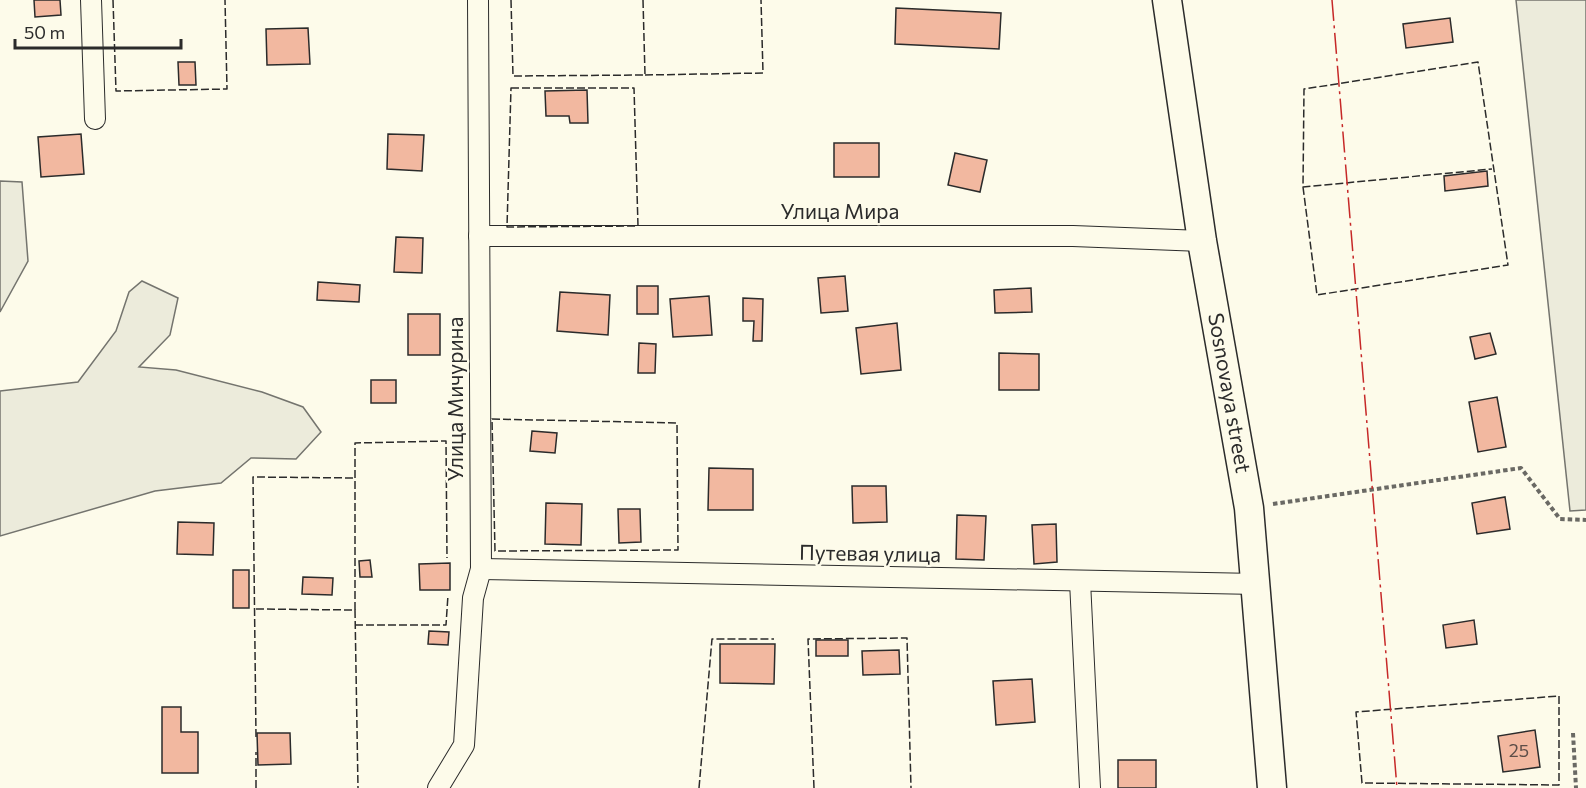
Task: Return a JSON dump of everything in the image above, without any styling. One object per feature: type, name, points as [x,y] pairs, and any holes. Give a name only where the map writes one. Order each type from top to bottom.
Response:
[{"type":"street","points":[[91,0],[95,119]]},
{"type":"street","name":"Улица Мичурина","points":[[438,788],[464,746],[473,598],[481,569],[478,0]]},
{"type":"street","name":"Sosnovaya street","points":[[1167,0],[1202,241],[1249,508],[1272,788]]},
{"type":"street","name":"Улица Мира","points":[[479,236],[1073,236],[1202,241]]},
{"type":"street","name":"Путевая улица","points":[[481,569],[1257,584]]},
{"type":"street","points":[[1080,582],[1090,788]]},
{"type":"path","points":[[1249,508],[1471,478],[1521,468],[1560,519],[1586,520]]},
{"type":"path","points":[[1573,733],[1576,788]]},
{"type":"shaded area","points":[[1516,0],[1586,0],[1586,510],[1570,511]]},
{"type":"shaded area","points":[[0,181],[22,182],[28,261],[0,312]]},
{"type":"shaded area","points":[[142,281],[178,298],[170,335],[139,367],[176,370],[262,392],[303,407],[321,432],[296,459],[251,458],[221,483],[155,491],[0,536],[0,391],[78,382],[116,331],[129,292]]},
{"type":"building","points":[[34,0],[60,0],[61,15],[35,17]]},
{"type":"building","points":[[896,8],[1001,13],[999,49],[895,44]]},
{"type":"building","points":[[1450,18],[1453,42],[1406,48],[1403,24]]},
{"type":"building","points":[[308,28],[310,64],[267,65],[266,29]]},
{"type":"building","points":[[178,62],[195,62],[196,85],[179,85]]},
{"type":"building","points":[[587,90],[588,123],[570,123],[569,116],[546,116],[545,91]]},
{"type":"building","points":[[81,134],[84,174],[41,177],[38,137]]},
{"type":"building","points":[[388,134],[424,135],[422,171],[387,169]]},
{"type":"building","points":[[834,143],[879,143],[879,177],[834,177]]},
{"type":"building","points":[[955,153],[987,160],[980,192],[948,185]]},
{"type":"building","points":[[1487,171],[1488,186],[1445,191],[1444,176]]},
{"type":"building","points":[[396,237],[423,238],[422,273],[394,272]]},
{"type":"building","points":[[845,276],[848,311],[821,313],[818,278]]},
{"type":"building","points":[[318,282],[360,285],[359,302],[317,300]]},
{"type":"building","points":[[637,286],[658,286],[658,314],[637,314]]},
{"type":"building","points":[[1031,288],[1032,312],[995,313],[994,290]]},
{"type":"building","points":[[560,292],[610,295],[608,335],[557,331]]},
{"type":"building","points":[[709,296],[712,335],[673,337],[670,299]]},
{"type":"building","points":[[743,298],[763,299],[762,341],[753,341],[754,321],[743,321]]},
{"type":"building","points":[[408,314],[440,314],[440,355],[408,355]]},
{"type":"building","points":[[897,323],[901,370],[861,374],[856,328]]},
{"type":"building","points":[[1490,333],[1496,354],[1475,359],[1470,337]]},
{"type":"building","points":[[639,343],[656,344],[655,373],[638,373]]},
{"type":"building","points":[[999,353],[1039,354],[1039,390],[999,390]]},
{"type":"building","points":[[371,380],[396,380],[396,403],[371,403]]},
{"type":"building","points":[[1497,397],[1506,447],[1478,452],[1469,402]]},
{"type":"building","points":[[532,431],[557,433],[555,453],[530,451]]},
{"type":"building","points":[[709,468],[753,469],[753,510],[708,510]]},
{"type":"building","points":[[852,486],[886,486],[887,522],[853,523]]},
{"type":"building","points":[[1505,497],[1510,529],[1477,534],[1472,503]]},
{"type":"building","points":[[546,503],[582,504],[581,545],[545,544]]},
{"type":"building","points":[[618,509],[640,509],[641,542],[619,543]]},
{"type":"building","points":[[957,515],[986,516],[984,560],[956,559]]},
{"type":"building","points":[[178,522],[214,523],[213,555],[177,554]]},
{"type":"building","points":[[1056,524],[1057,562],[1034,564],[1032,525]]},
{"type":"building","points":[[370,560],[372,577],[360,577],[359,561]]},
{"type":"building","points":[[450,563],[450,590],[420,590],[419,564]]},
{"type":"building","points":[[233,570],[249,570],[249,608],[233,608]]},
{"type":"building","points":[[303,577],[333,578],[332,595],[302,594]]},
{"type":"building","points":[[1474,620],[1477,644],[1446,648],[1443,625]]},
{"type":"building","points":[[429,631],[449,632],[448,645],[428,644]]},
{"type":"building","points":[[816,640],[848,640],[848,656],[816,656]]},
{"type":"building","points":[[720,644],[775,644],[774,684],[720,683]]},
{"type":"building","points":[[899,650],[900,674],[863,675],[862,651]]},
{"type":"building","points":[[1032,679],[1035,722],[996,725],[993,681]]},
{"type":"building","points":[[162,707],[181,707],[181,732],[198,732],[198,773],[162,773]]},
{"type":"building","points":[[1535,730],[1540,767],[1503,772],[1498,736]]},
{"type":"building","points":[[257,733],[290,733],[291,764],[258,765]]},
{"type":"building","points":[[1118,760],[1156,760],[1156,788],[1118,788]]},
{"type":"fence","points":[[113,0],[116,91],[227,89],[225,0]]},
{"type":"fence","points":[[511,0],[513,76],[645,75],[643,0]]},
{"type":"fence","points":[[645,75],[763,73],[761,0]]},
{"type":"fence","points":[[1303,187],[1317,295],[1508,265],[1478,62],[1304,89],[1303,187],[1492,169]]},
{"type":"fence","points":[[511,88],[634,88],[638,226],[507,227],[511,88]]},
{"type":"fence","points":[[492,419],[677,423],[678,550],[495,551],[492,419]]},
{"type":"fence","points":[[355,610],[355,443],[446,441],[447,558]]},
{"type":"fence","points":[[256,737],[253,477],[355,478]]},
{"type":"fence","points":[[355,625],[446,625],[448,595]]},
{"type":"fence","points":[[256,609],[355,610],[358,788]]},
{"type":"fence","points":[[814,788],[808,639],[907,638],[911,788]]},
{"type":"fence","points":[[699,788],[712,639],[774,639]]},
{"type":"fence","points":[[1559,696],[1559,785],[1362,783],[1356,712],[1559,696]]},
{"type":"fence","points":[[256,752],[256,788]]},
{"type":"power","points":[[1332,0],[1397,788]]}]
